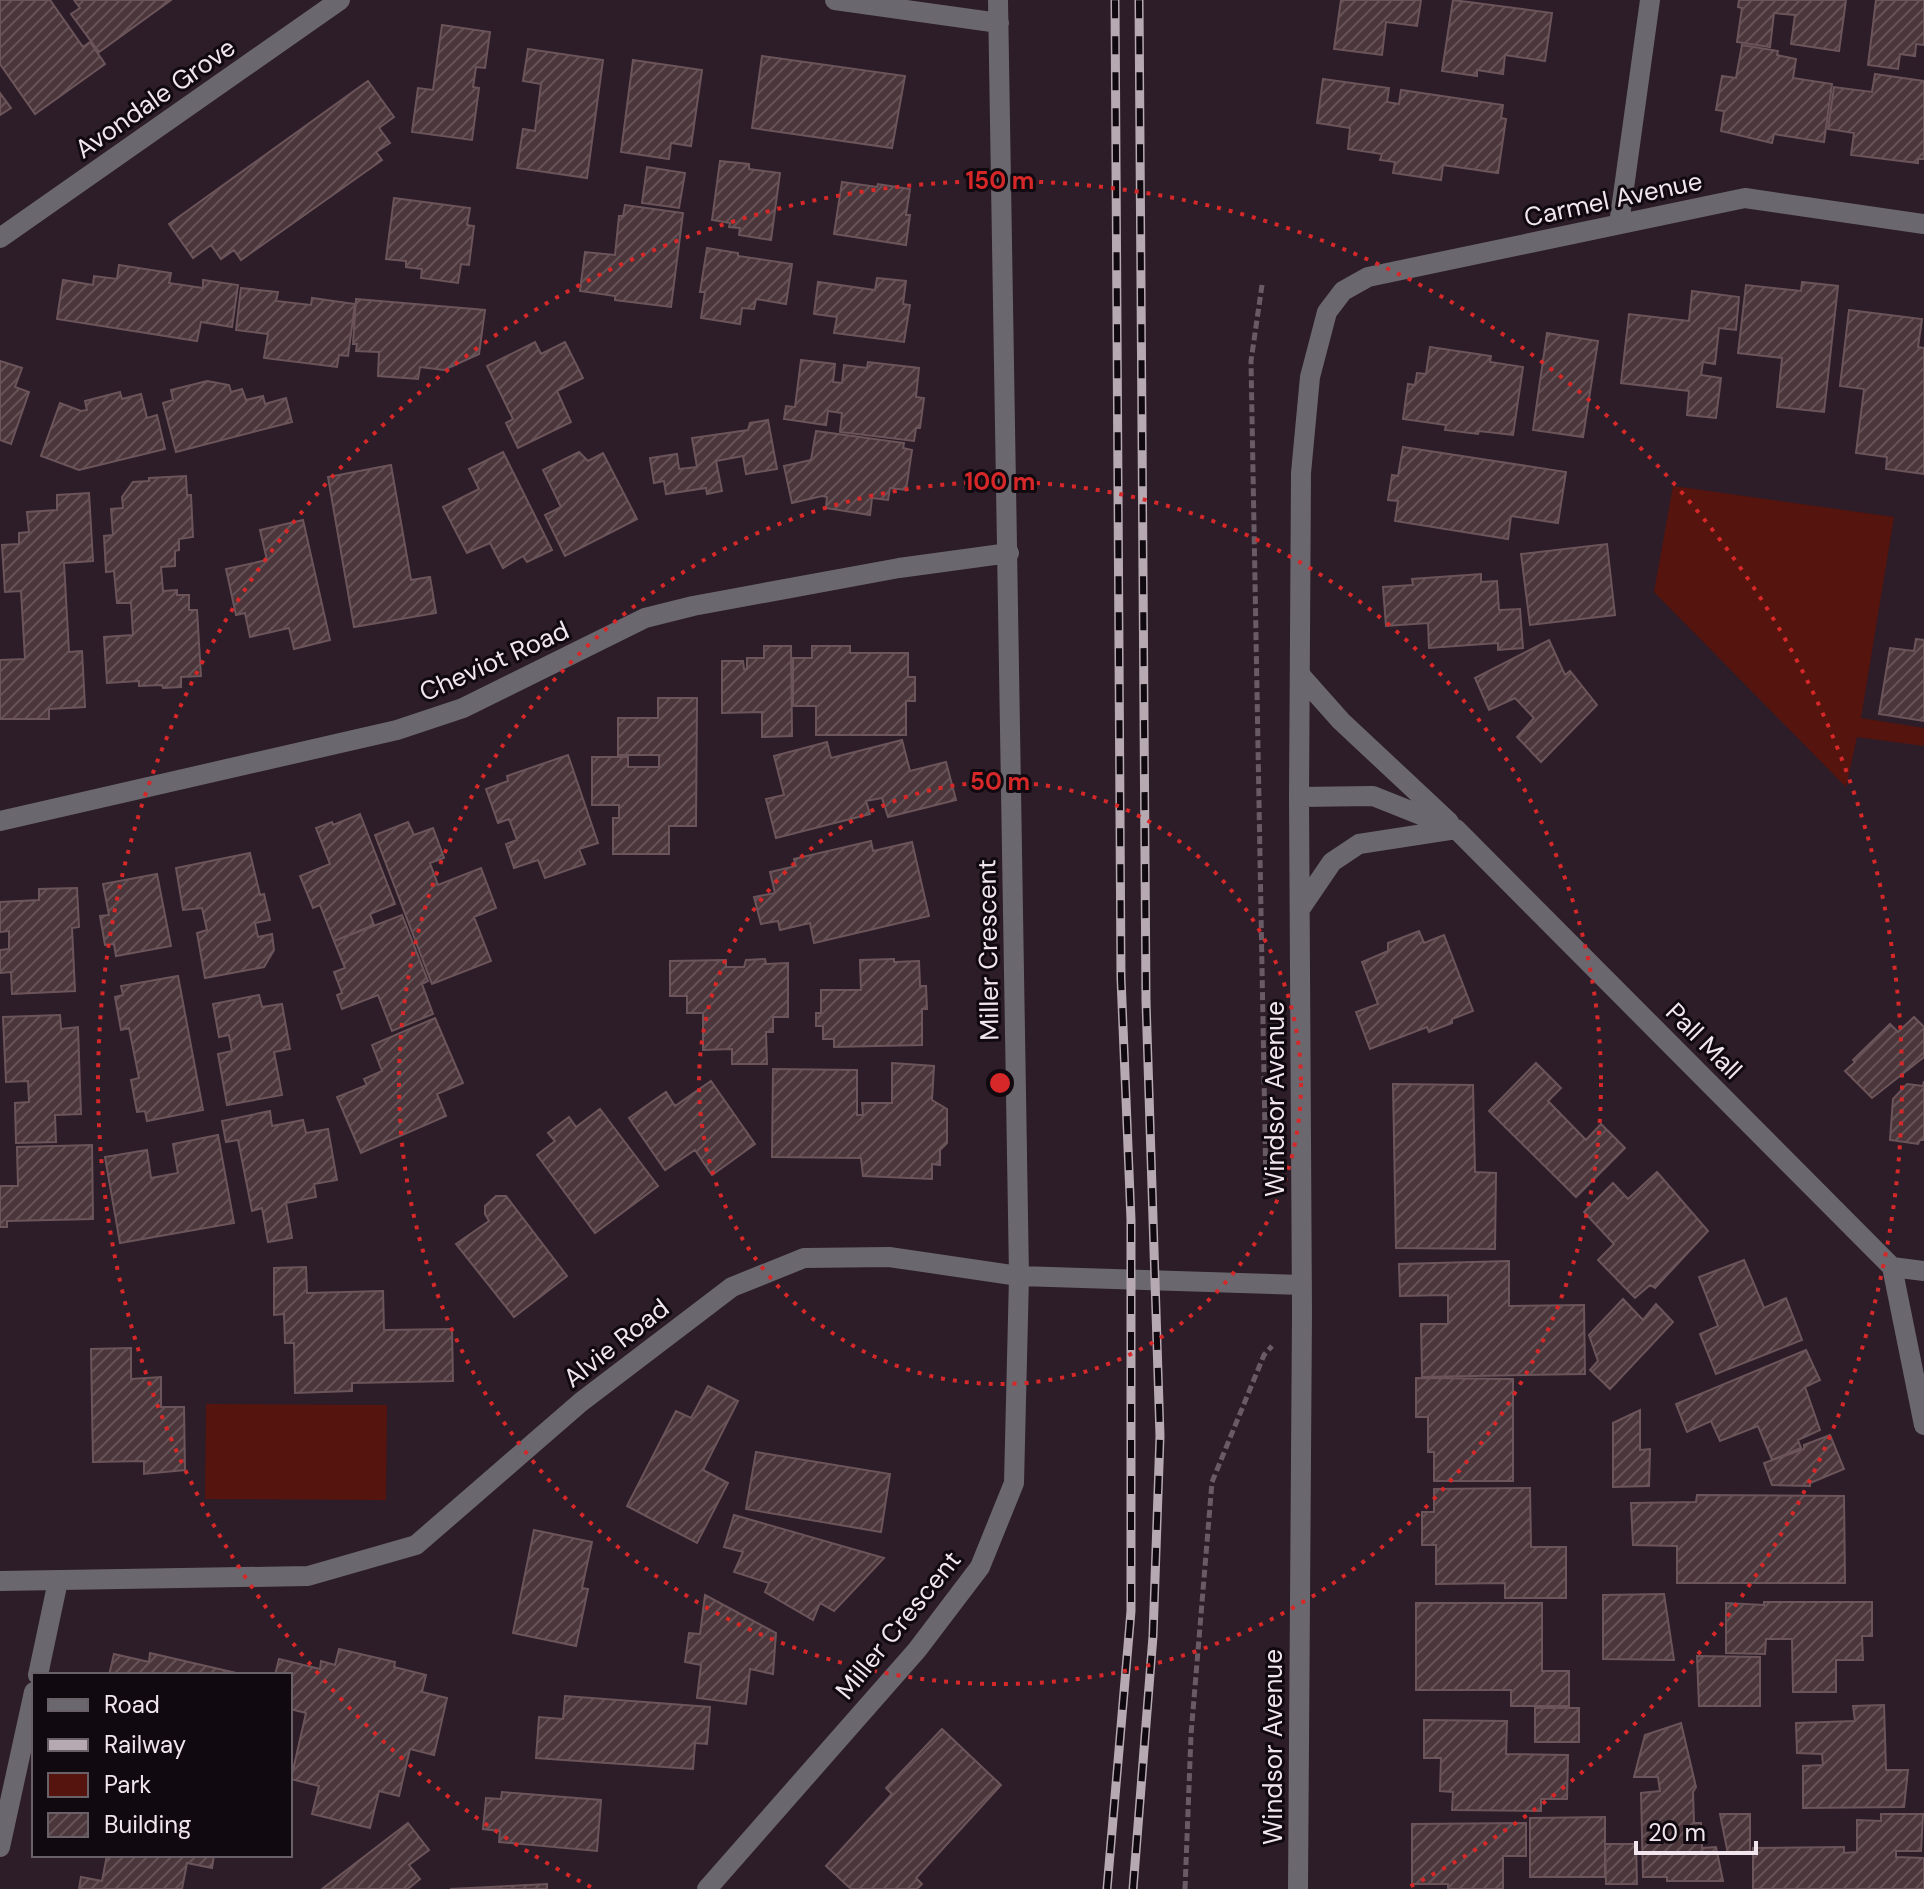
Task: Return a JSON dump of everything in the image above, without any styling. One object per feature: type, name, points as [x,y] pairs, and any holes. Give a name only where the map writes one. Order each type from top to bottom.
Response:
[{"type":"street","name":"Avondale Grove","points":[[0,238],[340,0]]},
{"type":"street","points":[[835,0],[999,23]]},
{"type":"street","name":"Miller Crescent","points":[[707,1889],[917,1650],[980,1567],[1014,1483],[1019,1276],[998,0]]},
{"type":"street","points":[[1619,224],[1650,0]]},
{"type":"street","name":"Carmel Avenue","points":[[1327,312],[1343,291],[1368,277],[1745,198],[1924,224]]},
{"type":"street","name":"Windsor Avenue","points":[[1298,1889],[1302,1313],[1301,473],[1310,377],[1327,312]]},
{"type":"street","name":"Cheviot Road","points":[[0,821],[397,730],[463,708],[645,618],[899,568],[1009,553]]},
{"type":"street","name":"Pall Mall","points":[[1301,676],[1341,721],[1456,829],[1892,1267]]},
{"type":"street","name":"Pall Mall","points":[[1299,797],[1373,796],[1456,829]]},
{"type":"street","points":[[1300,909],[1332,862],[1359,844],[1456,829]]},
{"type":"street","name":"Alvie Road","points":[[0,1581],[308,1576],[416,1545],[581,1402],[732,1287],[804,1258],[889,1257],[1019,1276],[1302,1285]]},
{"type":"street","points":[[1924,1271],[1892,1267],[1924,1425]]},
{"type":"street","points":[[38,1673],[58,1581]]},
{"type":"street","points":[[0,1847],[32,1701]]},
{"type":"path","points":[[1262,285],[1251,361],[1266,1188]]},
{"type":"path","points":[[1185,1889],[1191,1735],[1212,1482],[1264,1355],[1302,1313]]},
{"type":"green space","points":[[1673,486],[1894,517],[1861,718],[1924,728],[1924,746],[1857,737],[1846,787],[1654,592]]},
{"type":"green space","points":[[206,1404],[387,1405],[386,1500],[205,1499]]},
{"type":"building","points":[[0,0],[50,0],[83,47],[90,42],[105,64],[35,114],[0,64]]},
{"type":"building","points":[[74,0],[171,0],[99,52],[71,14],[80,8]]},
{"type":"building","points":[[1341,0],[1421,0],[1417,26],[1386,22],[1382,55],[1334,49]]},
{"type":"building","points":[[1453,0],[1552,13],[1545,61],[1505,55],[1503,74],[1477,70],[1477,76],[1442,71]]},
{"type":"building","points":[[1739,0],[1846,0],[1839,51],[1791,44],[1795,15],[1774,13],[1770,47],[1737,42],[1742,8],[1738,7]]},
{"type":"building","points":[[1876,0],[1924,0],[1924,45],[1916,44],[1915,56],[1900,54],[1898,69],[1868,65]]},
{"type":"building","points":[[442,25],[490,32],[485,68],[476,67],[473,87],[479,88],[472,140],[412,132],[418,88],[433,90]]},
{"type":"building","points":[[1742,45],[1778,51],[1777,55],[1796,59],[1793,78],[1832,84],[1824,142],[1774,134],[1772,143],[1721,131],[1724,111],[1716,110],[1722,76],[1736,78]]},
{"type":"building","points":[[528,49],[603,60],[587,178],[517,168],[523,129],[535,131],[541,84],[523,81]]},
{"type":"building","points":[[762,56],[905,76],[892,148],[752,128]]},
{"type":"building","points":[[633,60],[702,70],[691,146],[671,143],[669,159],[621,152]]},
{"type":"building","points":[[1875,74],[1924,81],[1924,159],[1918,159],[1918,163],[1851,155],[1854,133],[1828,129],[1834,87],[1872,92]]},
{"type":"building","points":[[1323,79],[1389,88],[1387,102],[1399,104],[1401,90],[1503,105],[1501,118],[1506,119],[1498,173],[1443,165],[1441,180],[1393,173],[1395,162],[1380,160],[1382,154],[1348,149],[1350,128],[1317,123]]},
{"type":"building","points":[[368,81],[394,117],[379,128],[390,143],[376,152],[382,160],[241,260],[234,250],[221,259],[211,245],[193,258],[169,224]]},
{"type":"building","points":[[0,93],[11,108],[0,115]]},
{"type":"building","points":[[720,161],[749,164],[749,169],[780,173],[771,240],[739,235],[740,228],[712,220]]},
{"type":"building","points":[[647,167],[685,173],[679,208],[642,203]]},
{"type":"building","points":[[842,182],[910,189],[906,245],[834,234]]},
{"type":"building","points":[[394,198],[470,208],[467,225],[474,226],[469,265],[461,264],[458,283],[421,278],[422,269],[406,267],[406,261],[386,259]]},
{"type":"building","points":[[625,205],[683,213],[671,307],[615,300],[615,296],[580,291],[585,252],[615,255],[619,216],[623,216]]},
{"type":"building","points":[[707,248],[792,264],[786,304],[756,299],[754,309],[742,308],[740,324],[701,318],[705,292],[700,292]]},
{"type":"building","points":[[119,265],[171,273],[169,283],[203,288],[203,280],[238,285],[232,327],[201,322],[197,341],[57,319],[63,280],[93,285],[94,276],[117,279]]},
{"type":"building","points":[[877,278],[906,281],[903,304],[910,305],[904,342],[834,333],[837,317],[814,314],[818,282],[875,290]]},
{"type":"building","points":[[1802,282],[1838,286],[1824,412],[1777,407],[1782,358],[1738,353],[1746,285],[1801,291]]},
{"type":"building","points":[[241,288],[278,292],[276,301],[311,305],[312,298],[355,304],[348,356],[339,355],[337,367],[264,358],[268,334],[236,330]]},
{"type":"building","points":[[1692,291],[1739,297],[1736,330],[1719,328],[1715,364],[1703,362],[1701,375],[1721,378],[1716,418],[1687,415],[1689,391],[1621,383],[1629,314],[1689,321]]},
{"type":"building","points":[[356,299],[485,310],[479,354],[444,370],[420,367],[418,379],[378,376],[379,352],[356,351],[357,344],[353,344]]},
{"type":"building","points":[[1849,310],[1922,319],[1918,347],[1924,348],[1924,474],[1886,469],[1887,457],[1856,453],[1864,389],[1840,386]]},
{"type":"building","points":[[1547,333],[1598,341],[1583,437],[1533,430]]},
{"type":"building","points":[[535,342],[541,354],[565,342],[583,378],[557,391],[571,422],[518,448],[506,423],[513,419],[487,366]]},
{"type":"building","points":[[1430,347],[1491,356],[1490,362],[1523,367],[1513,435],[1445,430],[1446,425],[1403,419],[1408,384],[1415,385],[1417,373],[1426,374]]},
{"type":"building","points":[[801,360],[835,364],[833,382],[842,383],[844,365],[867,368],[868,362],[919,368],[916,397],[924,398],[920,428],[916,428],[914,441],[840,432],[842,413],[828,411],[826,425],[784,419],[786,406],[795,407]]},
{"type":"building","points":[[0,361],[22,368],[15,387],[29,392],[11,444],[0,440]]},
{"type":"building","points":[[207,381],[229,385],[231,392],[242,389],[246,400],[263,396],[265,404],[286,398],[292,422],[176,452],[163,403],[173,400],[171,390]]},
{"type":"building","points":[[120,392],[122,399],[141,394],[147,418],[157,415],[165,449],[79,470],[41,456],[60,403],[81,411],[87,410],[85,401]]},
{"type":"building","points":[[768,420],[777,469],[746,474],[743,456],[716,461],[722,491],[707,494],[706,488],[666,494],[664,481],[654,483],[650,458],[677,454],[679,469],[697,467],[692,438],[748,430],[750,423]]},
{"type":"building","points":[[816,431],[904,443],[903,448],[912,450],[906,490],[890,488],[888,500],[872,498],[870,515],[826,508],[827,497],[822,496],[792,503],[784,466],[811,460]]},
{"type":"building","points":[[1403,447],[1566,472],[1558,523],[1511,516],[1508,539],[1395,521],[1398,501],[1388,500],[1392,475],[1398,476]]},
{"type":"building","points":[[503,452],[552,550],[527,562],[523,556],[503,568],[490,543],[467,553],[443,507],[479,489],[469,469]]},
{"type":"building","points":[[579,452],[588,461],[603,453],[637,519],[565,556],[545,515],[561,507],[543,470]]},
{"type":"building","points":[[391,465],[411,580],[430,577],[436,613],[354,627],[328,477]]},
{"type":"building","points":[[186,476],[187,495],[191,495],[193,537],[179,539],[175,566],[161,567],[163,591],[177,590],[177,595],[189,595],[189,610],[197,610],[201,676],[181,677],[181,687],[139,686],[139,681],[107,683],[104,637],[133,635],[131,603],[117,603],[114,571],[106,572],[104,536],[113,535],[111,509],[123,508],[122,497],[133,482]]},
{"type":"building","points":[[89,493],[93,561],[64,563],[69,652],[82,651],[85,707],[49,709],[49,719],[0,719],[0,660],[25,659],[21,591],[5,592],[2,545],[19,544],[19,533],[29,532],[27,512],[57,510],[57,495]]},
{"type":"building","points":[[303,520],[330,640],[294,649],[289,628],[250,637],[245,613],[236,615],[226,569],[267,560],[260,530]]},
{"type":"building","points":[[1607,544],[1615,615],[1530,625],[1521,554]]},
{"type":"building","points":[[1481,574],[1481,582],[1497,581],[1499,610],[1520,609],[1523,648],[1498,650],[1498,643],[1429,648],[1428,623],[1386,626],[1383,587],[1413,585],[1412,579]]},
{"type":"building","points":[[1916,639],[1924,640],[1924,721],[1879,714],[1890,648],[1914,651]]},
{"type":"building","points":[[1549,640],[1565,675],[1570,671],[1597,705],[1541,762],[1517,737],[1534,718],[1515,698],[1489,710],[1475,678]]},
{"type":"building","points":[[764,646],[791,646],[792,736],[762,737],[762,712],[722,713],[722,661],[743,661],[744,669],[747,669],[747,658],[764,658]]},
{"type":"building","points":[[812,646],[850,646],[850,653],[908,653],[908,677],[915,677],[915,701],[906,701],[906,735],[816,735],[816,706],[793,706],[793,658],[812,658]]},
{"type":"building","points":[[658,698],[697,698],[696,826],[669,826],[669,854],[613,854],[613,818],[619,818],[619,805],[592,805],[592,757],[628,757],[628,767],[659,767],[659,755],[618,755],[618,718],[658,718]]},
{"type":"building","points":[[902,740],[910,771],[946,762],[956,800],[888,817],[882,798],[866,801],[870,814],[776,838],[766,799],[784,795],[774,756],[827,742],[831,758]]},
{"type":"building","points":[[568,755],[598,843],[579,849],[585,864],[545,878],[538,860],[514,868],[506,844],[517,840],[509,819],[498,823],[486,789],[508,781],[507,776]]},
{"type":"building","points":[[360,814],[395,904],[370,914],[374,925],[334,941],[320,905],[313,908],[300,876],[330,864],[316,828]]},
{"type":"building","points":[[408,822],[414,835],[433,828],[444,858],[430,863],[438,885],[481,868],[496,908],[474,917],[491,961],[432,984],[375,835]]},
{"type":"building","points":[[871,841],[873,851],[912,842],[929,916],[814,943],[810,923],[780,930],[778,921],[761,924],[754,897],[775,893],[770,872],[796,866],[794,859]]},
{"type":"building","points":[[250,853],[260,895],[264,894],[270,920],[255,923],[258,937],[272,934],[274,950],[264,967],[205,978],[197,933],[207,930],[202,908],[183,910],[176,868]]},
{"type":"building","points":[[157,874],[171,946],[116,956],[114,944],[105,945],[100,916],[109,915],[103,884]]},
{"type":"building","points":[[77,888],[79,927],[72,928],[75,991],[12,994],[11,972],[0,973],[0,950],[9,949],[9,931],[0,932],[0,902],[39,900],[39,889]]},
{"type":"building","points":[[402,915],[428,981],[422,984],[433,1014],[392,1031],[378,995],[342,1009],[337,995],[342,993],[334,972],[345,968],[334,941]]},
{"type":"building","points":[[1419,931],[1424,943],[1444,935],[1473,1011],[1429,1032],[1427,1027],[1370,1049],[1356,1012],[1378,1004],[1362,962],[1388,951],[1388,943]]},
{"type":"building","points":[[765,959],[766,964],[788,963],[788,1017],[773,1017],[773,1032],[766,1032],[767,1064],[732,1064],[732,1049],[703,1050],[703,1013],[687,1013],[687,996],[670,996],[670,961],[726,960],[726,967],[744,967],[746,960]]},
{"type":"building","points":[[894,959],[894,962],[919,961],[920,986],[926,986],[927,1009],[922,1009],[922,1045],[834,1047],[834,1039],[823,1039],[823,1026],[816,1026],[816,1013],[821,1013],[821,990],[861,990],[860,960]]},
{"type":"building","points":[[178,976],[203,1110],[147,1121],[145,1111],[137,1112],[131,1080],[139,1078],[129,1028],[121,1030],[115,997],[123,995],[121,986]]},
{"type":"building","points":[[259,995],[262,1007],[282,1004],[290,1049],[274,1052],[282,1095],[227,1105],[218,1054],[232,1051],[229,1035],[219,1037],[213,1004]]},
{"type":"building","points":[[60,1015],[61,1029],[78,1027],[81,1114],[55,1115],[56,1142],[16,1143],[15,1103],[29,1102],[28,1081],[6,1082],[3,1017]]},
{"type":"building","points":[[1914,1017],[1924,1027],[1924,1057],[1872,1098],[1845,1071],[1890,1024],[1898,1032]]},
{"type":"building","points":[[435,1018],[463,1083],[437,1094],[446,1116],[361,1153],[337,1097],[367,1085],[364,1079],[382,1071],[372,1045]]},
{"type":"building","points":[[892,1063],[934,1066],[932,1100],[947,1109],[947,1143],[940,1150],[940,1165],[932,1164],[932,1179],[863,1176],[861,1158],[772,1157],[773,1069],[857,1070],[857,1115],[863,1115],[862,1103],[892,1103]]},
{"type":"building","points":[[1536,1063],[1561,1088],[1548,1101],[1586,1140],[1601,1124],[1625,1148],[1576,1197],[1489,1111]]},
{"type":"building","points":[[711,1081],[755,1144],[712,1175],[695,1150],[665,1170],[629,1118],[666,1092],[675,1106]]},
{"type":"building","points":[[1924,1081],[1924,1140],[1918,1144],[1890,1140],[1893,1099],[1907,1084],[1923,1086]]},
{"type":"building","points":[[1393,1084],[1473,1085],[1475,1172],[1496,1173],[1495,1249],[1396,1248]]},
{"type":"building","points":[[600,1109],[658,1186],[595,1233],[537,1155],[555,1141],[548,1133],[569,1117],[576,1127]]},
{"type":"building","points":[[270,1111],[272,1126],[303,1120],[306,1133],[328,1129],[337,1180],[314,1184],[316,1197],[286,1203],[292,1238],[268,1242],[262,1208],[252,1211],[238,1140],[226,1142],[222,1121]]},
{"type":"building","points":[[218,1135],[234,1223],[120,1243],[105,1157],[147,1150],[151,1178],[178,1173],[173,1144]]},
{"type":"building","points":[[92,1145],[93,1219],[7,1221],[7,1227],[0,1227],[0,1186],[18,1186],[17,1147]]},
{"type":"building","points":[[1657,1172],[1708,1231],[1655,1288],[1650,1285],[1635,1298],[1598,1260],[1614,1244],[1584,1212],[1613,1183],[1628,1199]]},
{"type":"building","points":[[496,1196],[506,1196],[567,1276],[514,1317],[456,1244],[489,1221],[485,1206]]},
{"type":"building","points":[[1744,1260],[1764,1308],[1786,1298],[1802,1340],[1716,1374],[1700,1334],[1718,1326],[1699,1277]]},
{"type":"building","points":[[1509,1261],[1509,1306],[1584,1305],[1585,1374],[1422,1377],[1421,1324],[1448,1324],[1448,1295],[1400,1296],[1399,1264]]},
{"type":"building","points":[[306,1267],[307,1293],[383,1291],[384,1330],[452,1329],[453,1381],[352,1383],[352,1391],[295,1393],[294,1343],[285,1343],[284,1314],[274,1315],[274,1268]]},
{"type":"building","points":[[1623,1299],[1643,1320],[1656,1304],[1673,1322],[1610,1389],[1590,1370],[1598,1361],[1589,1335]]},
{"type":"building","points":[[131,1348],[131,1379],[161,1377],[161,1407],[184,1407],[185,1470],[144,1474],[144,1461],[93,1462],[91,1349]]},
{"type":"building","points":[[1806,1350],[1820,1380],[1805,1387],[1820,1430],[1798,1440],[1801,1448],[1772,1460],[1758,1426],[1720,1441],[1711,1421],[1687,1432],[1676,1404]]},
{"type":"building","points":[[1416,1378],[1513,1379],[1513,1481],[1434,1481],[1434,1452],[1428,1452],[1428,1417],[1416,1417]]},
{"type":"building","points":[[708,1386],[738,1401],[703,1470],[728,1483],[697,1543],[627,1506],[676,1411],[691,1418]]},
{"type":"building","points":[[1640,1410],[1640,1450],[1650,1449],[1649,1486],[1613,1487],[1613,1423]]},
{"type":"building","points":[[1830,1435],[1844,1469],[1810,1483],[1810,1486],[1772,1485],[1764,1463],[1804,1449],[1804,1445]]},
{"type":"building","points":[[756,1452],[890,1474],[881,1532],[746,1509]]},
{"type":"building","points":[[1530,1488],[1531,1547],[1566,1547],[1566,1598],[1505,1598],[1505,1583],[1436,1584],[1436,1545],[1422,1545],[1422,1512],[1434,1512],[1434,1489]]},
{"type":"building","points":[[1697,1495],[1844,1496],[1845,1583],[1677,1583],[1677,1546],[1633,1545],[1631,1503],[1696,1502]]},
{"type":"building","points":[[734,1515],[884,1558],[834,1611],[820,1603],[813,1620],[765,1592],[769,1583],[734,1572],[743,1552],[724,1547]]},
{"type":"building","points":[[534,1530],[592,1542],[582,1588],[588,1589],[576,1646],[513,1633]]},
{"type":"building","points":[[1664,1594],[1674,1660],[1603,1659],[1603,1595]]},
{"type":"building","points":[[705,1595],[776,1633],[773,1674],[750,1669],[746,1704],[697,1698],[701,1665],[685,1662],[689,1633],[700,1634]]},
{"type":"building","points":[[1764,1602],[1872,1602],[1872,1636],[1862,1636],[1863,1660],[1836,1660],[1836,1692],[1793,1692],[1792,1639],[1766,1639],[1765,1654],[1726,1653],[1726,1603],[1764,1605]]},
{"type":"building","points":[[1416,1603],[1542,1603],[1542,1671],[1569,1671],[1569,1706],[1511,1706],[1511,1690],[1416,1690]]},
{"type":"building","points":[[339,1649],[395,1662],[394,1667],[426,1675],[422,1692],[447,1698],[434,1755],[410,1749],[399,1796],[379,1791],[370,1828],[312,1814],[319,1786],[292,1779],[306,1713],[292,1710],[292,1673],[276,1673],[279,1659],[320,1669],[321,1661],[335,1665]]},
{"type":"building","points":[[150,1653],[236,1673],[109,1673],[114,1654],[149,1662]]},
{"type":"building","points":[[1697,1656],[1760,1657],[1760,1706],[1699,1706]]},
{"type":"building","points":[[565,1696],[710,1707],[707,1744],[695,1743],[693,1769],[536,1758],[539,1717],[563,1719]]},
{"type":"building","points":[[1884,1705],[1886,1770],[1908,1770],[1904,1807],[1803,1808],[1803,1766],[1823,1765],[1822,1754],[1797,1753],[1796,1723],[1855,1721],[1853,1706]]},
{"type":"building","points":[[1535,1708],[1579,1708],[1579,1742],[1535,1742]]},
{"type":"building","points":[[1424,1720],[1507,1721],[1506,1754],[1568,1755],[1567,1799],[1541,1799],[1541,1811],[1452,1810],[1453,1792],[1440,1791],[1441,1758],[1424,1758]]},
{"type":"building","points":[[1681,1723],[1696,1787],[1693,1792],[1694,1823],[1701,1823],[1702,1848],[1716,1847],[1723,1881],[1667,1881],[1667,1877],[1643,1877],[1641,1793],[1660,1791],[1658,1777],[1634,1777],[1645,1735]]},
{"type":"building","points":[[942,1729],[1001,1785],[916,1878],[922,1884],[917,1889],[851,1889],[826,1866],[892,1794],[886,1788]]},
{"type":"building","points":[[502,1792],[601,1800],[597,1851],[499,1842],[500,1831],[483,1829],[486,1798],[501,1799]]},
{"type":"building","points":[[1720,1814],[1750,1814],[1750,1851],[1728,1854]]},
{"type":"building","points":[[1881,1814],[1923,1814],[1921,1851],[1896,1851],[1896,1857],[1924,1858],[1924,1889],[1753,1889],[1753,1848],[1844,1847],[1844,1853],[1857,1852],[1857,1820],[1881,1821]]},
{"type":"building","points":[[1605,1817],[1605,1877],[1530,1877],[1530,1818]]},
{"type":"building","points":[[408,1823],[429,1850],[409,1865],[420,1879],[408,1889],[322,1889]]},
{"type":"building","points":[[1526,1823],[1526,1856],[1503,1856],[1503,1889],[1448,1889],[1448,1884],[1412,1884],[1412,1824]]},
{"type":"building","points":[[1605,1844],[1636,1844],[1637,1884],[1606,1884]]},
{"type":"building","points":[[107,1857],[214,1857],[212,1868],[187,1863],[182,1889],[79,1889],[81,1877],[102,1881]]},
{"type":"building","points":[[547,1884],[547,1889],[450,1889]]},
{"type":"railway","points":[[1107,1889],[1131,1611],[1131,1220],[1121,978],[1115,0]]},
{"type":"railway","points":[[1133,1889],[1153,1636],[1160,1436],[1146,1001],[1139,0]]}]
